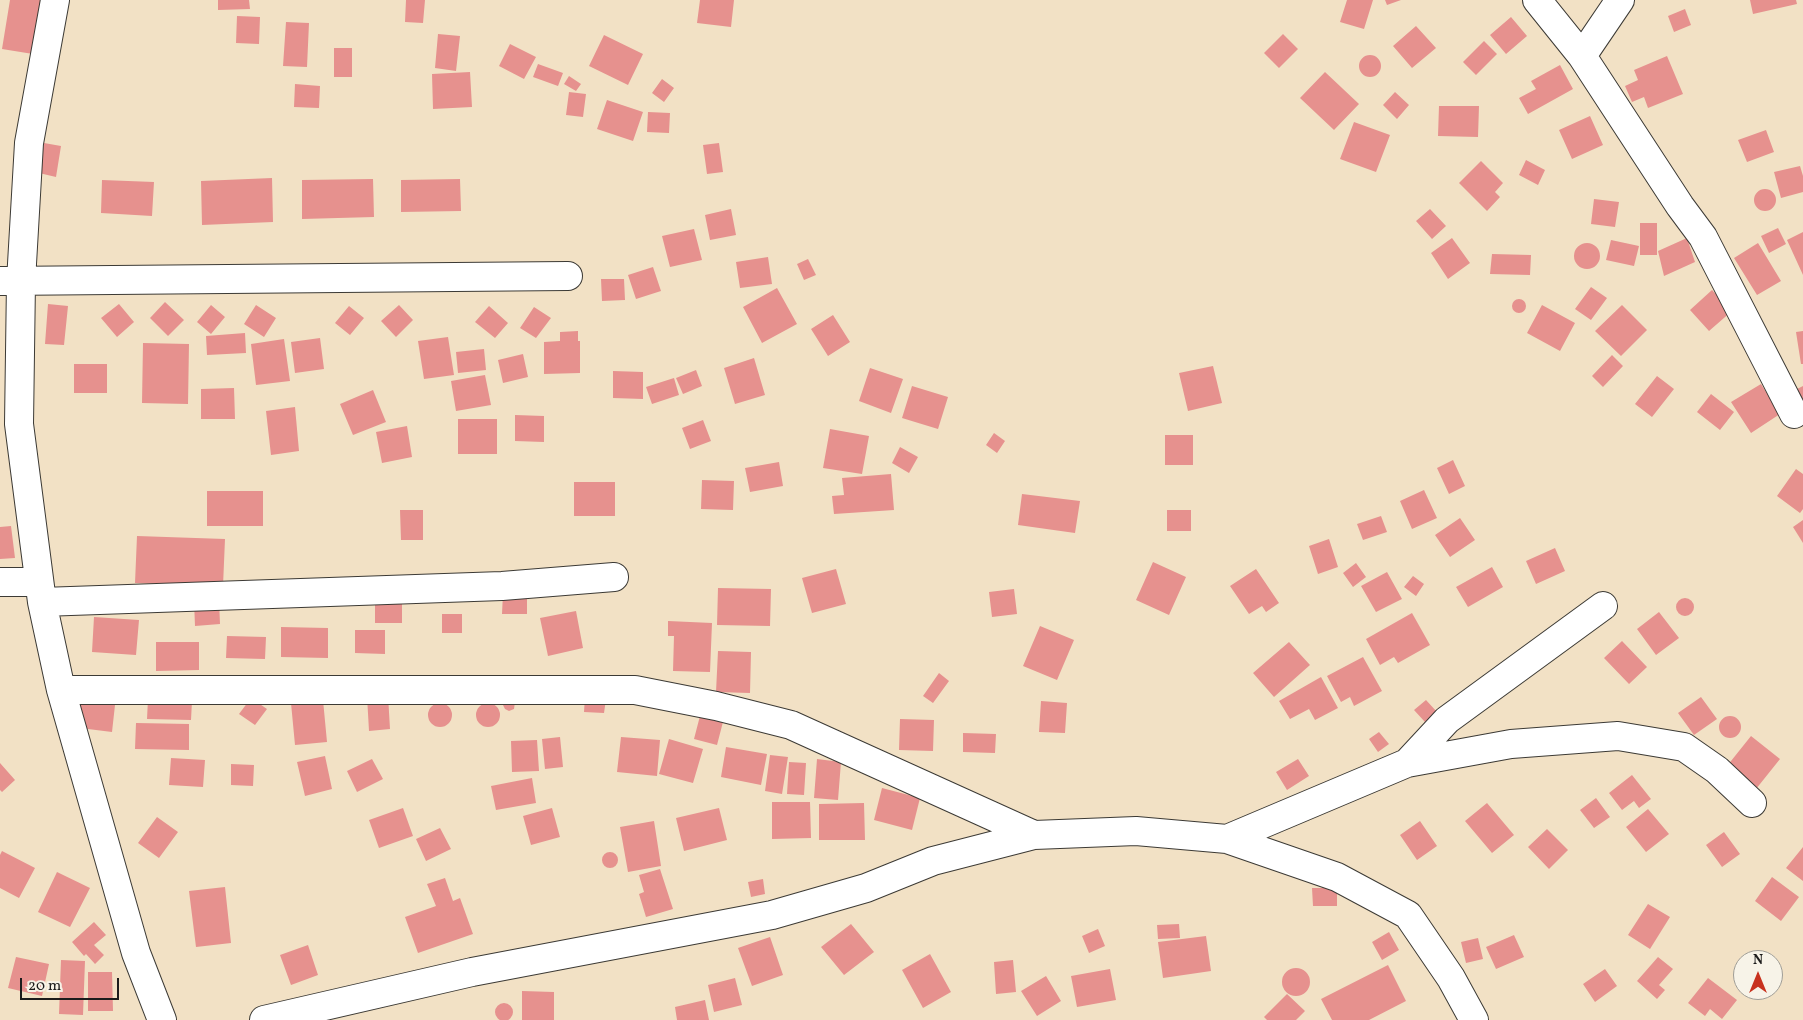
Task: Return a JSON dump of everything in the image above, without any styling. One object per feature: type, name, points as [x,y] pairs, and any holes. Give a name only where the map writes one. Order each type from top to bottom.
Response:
[{"type":"street","points":[[55,0],[29,143],[10,281],[9,425],[40,592],[61,690],[136,953],[162,1020]]},
{"type":"street","points":[[1537,0],[1582,56],[1675,198],[1703,237],[1794,414]]},
{"type":"street","points":[[1582,56],[1620,0]]},
{"type":"street","points":[[10,281],[568,276]]},
{"type":"street","points":[[0,582],[40,592],[502,586],[614,577]]},
{"type":"street","points":[[1407,763],[1447,720],[1602,606]]},
{"type":"street","points":[[61,690],[636,690],[716,706],[791,725],[1034,835]]},
{"type":"street","points":[[1227,839],[1407,763],[1511,744],[1618,736],[1684,747],[1717,770],[1752,803]]},
{"type":"street","points":[[264,1020],[472,972],[772,915],[866,888],[933,861],[1034,835],[1136,831],[1227,839],[1337,877],[1408,915],[1451,978],[1474,1020]]},
{"type":"building","points":[[10,0],[41,0],[33,54],[2,49]]},
{"type":"building","points":[[218,0],[249,0],[250,9],[218,10]]},
{"type":"building","points":[[406,0],[425,0],[423,23],[405,22]]},
{"type":"building","points":[[700,0],[734,0],[731,27],[697,23]]},
{"type":"building","points":[[1347,0],[1373,0],[1364,29],[1340,22]]},
{"type":"building","points":[[1385,0],[1401,0],[1387,5]]},
{"type":"building","points":[[1750,0],[1796,0],[1797,4],[1753,14]]},
{"type":"building","points":[[1685,9],[1691,25],[1674,32],[1668,16]]},
{"type":"building","points":[[237,16],[260,17],[259,44],[236,43]]},
{"type":"building","points":[[1511,17],[1527,36],[1506,54],[1490,35]]},
{"type":"building","points":[[286,22],[309,23],[307,67],[283,66]]},
{"type":"building","points":[[1416,26],[1436,48],[1412,68],[1393,46]]},
{"type":"building","points":[[438,34],[460,36],[456,71],[435,68]]},
{"type":"building","points":[[1283,34],[1298,49],[1279,68],[1264,53]]},
{"type":"building","points":[[604,35],[643,54],[628,85],[589,66]]},
{"type":"building","points":[[1484,41],[1497,54],[1476,75],[1463,62]]},
{"type":"building","points":[[510,44],[536,57],[524,79],[499,66]]},
{"type":"building","points":[[334,48],[352,48],[352,77],[334,77]]},
{"type":"building","points":[[1370,55],[1378,58],[1381,66],[1378,74],[1370,77],[1362,74],[1359,66],[1362,58]]},
{"type":"building","points":[[1667,56],[1683,94],[1648,108],[1644,97],[1632,102],[1625,86],[1638,80],[1634,70]]},
{"type":"building","points":[[538,64],[563,73],[558,86],[533,77]]},
{"type":"building","points":[[1560,65],[1573,89],[1528,114],[1519,98],[1536,89],[1531,81]]},
{"type":"building","points":[[470,72],[472,107],[433,109],[432,74]]},
{"type":"building","points":[[1325,72],[1359,104],[1334,130],[1300,98]]},
{"type":"building","points":[[569,76],[581,84],[576,91],[564,84]]},
{"type":"building","points":[[662,79],[674,88],[664,102],[652,93]]},
{"type":"building","points":[[295,84],[320,86],[319,108],[294,107]]},
{"type":"building","points":[[569,92],[586,94],[583,117],[566,115]]},
{"type":"building","points":[[1395,92],[1409,105],[1397,119],[1383,105]]},
{"type":"building","points":[[607,100],[643,112],[633,141],[597,129]]},
{"type":"building","points":[[1439,106],[1479,106],[1478,137],[1438,136]]},
{"type":"building","points":[[648,112],[670,113],[669,133],[647,132]]},
{"type":"building","points":[[1590,116],[1603,145],[1572,159],[1559,130]]},
{"type":"building","points":[[1354,122],[1390,135],[1376,172],[1340,159]]},
{"type":"building","points":[[1766,130],[1774,152],[1747,162],[1738,140]]},
{"type":"building","points":[[44,143],[61,146],[56,177],[39,173]]},
{"type":"building","points":[[719,143],[723,172],[707,174],[703,145]]},
{"type":"building","points":[[1526,160],[1545,170],[1538,185],[1519,175]]},
{"type":"building","points":[[1481,161],[1503,183],[1495,192],[1500,197],[1487,211],[1459,183]]},
{"type":"building","points":[[1800,166],[1803,176],[1803,192],[1781,198],[1774,172]]},
{"type":"building","points":[[272,178],[273,222],[202,225],[201,181]]},
{"type":"building","points":[[373,179],[374,217],[302,219],[302,180]]},
{"type":"building","points":[[460,179],[461,211],[401,212],[401,180]]},
{"type":"building","points":[[102,180],[154,182],[152,216],[101,213]]},
{"type":"building","points":[[1765,189],[1773,192],[1776,200],[1773,208],[1765,211],[1757,208],[1754,200],[1757,192]]},
{"type":"building","points":[[1594,199],[1619,202],[1615,227],[1591,224]]},
{"type":"building","points":[[731,209],[736,235],[710,240],[705,215]]},
{"type":"building","points":[[1430,209],[1446,226],[1432,239],[1416,221]]},
{"type":"building","points":[[1640,223],[1657,223],[1657,255],[1640,255]]},
{"type":"building","points":[[1778,228],[1786,244],[1769,253],[1761,236]]},
{"type":"building","points":[[694,229],[702,260],[670,267],[662,236]]},
{"type":"building","points":[[1803,232],[1803,275],[1787,240]]},
{"type":"building","points":[[1452,238],[1470,263],[1448,279],[1431,253]]},
{"type":"building","points":[[1687,238],[1695,262],[1664,276],[1658,251]]},
{"type":"building","points":[[1611,240],[1639,246],[1634,266],[1606,260]]},
{"type":"building","points":[[1587,243],[1596,247],[1600,256],[1596,265],[1587,269],[1578,265],[1574,256],[1578,247]]},
{"type":"building","points":[[1758,243],[1781,281],[1757,295],[1734,258]]},
{"type":"building","points":[[1492,254],[1531,255],[1530,275],[1490,274]]},
{"type":"building","points":[[768,257],[772,284],[740,288],[736,262]]},
{"type":"building","points":[[808,259],[816,275],[804,280],[797,264]]},
{"type":"building","points":[[653,267],[661,291],[636,299],[628,275]]},
{"type":"building","points":[[601,279],[624,279],[625,300],[602,301]]},
{"type":"building","points":[[1591,287],[1607,298],[1591,320],[1575,309]]},
{"type":"building","points":[[777,288],[797,324],[762,343],[743,307]]},
{"type":"building","points":[[1712,290],[1732,311],[1709,331],[1690,310]]},
{"type":"building","points":[[1516,299],[1522,299],[1526,306],[1522,313],[1516,313],[1512,309],[1512,303]]},
{"type":"building","points":[[165,302],[184,320],[168,336],[150,318]]},
{"type":"building","points":[[48,304],[68,306],[64,345],[45,344]]},
{"type":"building","points":[[119,304],[134,322],[117,337],[101,318]]},
{"type":"building","points":[[211,305],[225,317],[211,334],[197,322]]},
{"type":"building","points":[[256,305],[276,318],[264,337],[244,324]]},
{"type":"building","points":[[399,305],[413,320],[396,337],[381,321]]},
{"type":"building","points":[[1542,305],[1575,323],[1560,351],[1527,333]]},
{"type":"building","points":[[1622,305],[1647,330],[1621,356],[1595,331]]},
{"type":"building","points":[[349,306],[364,318],[350,335],[335,323]]},
{"type":"building","points":[[489,306],[508,323],[495,338],[475,322]]},
{"type":"building","points":[[534,307],[551,318],[536,338],[520,328]]},
{"type":"building","points":[[833,315],[850,342],[828,356],[811,329]]},
{"type":"building","points":[[578,331],[578,341],[580,341],[580,373],[544,374],[544,342],[560,341],[560,332]]},
{"type":"building","points":[[1803,331],[1803,364],[1801,364],[1796,332]]},
{"type":"building","points":[[245,333],[246,353],[207,355],[206,336]]},
{"type":"building","points":[[448,337],[454,375],[424,379],[418,341]]},
{"type":"building","points":[[320,338],[324,369],[295,373],[291,342]]},
{"type":"building","points":[[284,339],[290,381],[256,385],[251,344]]},
{"type":"building","points":[[143,343],[189,344],[188,404],[142,403]]},
{"type":"building","points":[[484,349],[486,370],[458,373],[456,352]]},
{"type":"building","points":[[523,354],[528,377],[503,383],[498,360]]},
{"type":"building","points":[[1612,355],[1623,366],[1603,387],[1592,376]]},
{"type":"building","points":[[754,358],[765,395],[735,404],[724,368]]},
{"type":"building","points":[[74,364],[107,364],[107,393],[74,393]]},
{"type":"building","points":[[1213,366],[1222,403],[1188,411],[1179,373]]},
{"type":"building","points":[[870,368],[903,379],[891,413],[859,401]]},
{"type":"building","points":[[696,370],[702,386],[683,394],[676,378]]},
{"type":"building","points":[[613,371],[643,372],[643,399],[613,398]]},
{"type":"building","points":[[485,375],[491,405],[456,411],[451,381]]},
{"type":"building","points":[[1657,376],[1674,389],[1652,417],[1635,404]]},
{"type":"building","points":[[674,378],[679,395],[652,404],[646,387]]},
{"type":"building","points":[[1761,384],[1780,414],[1751,433],[1731,402]]},
{"type":"building","points":[[912,386],[948,397],[938,429],[902,418]]},
{"type":"building","points":[[1803,386],[1803,411],[1791,392]]},
{"type":"building","points":[[234,388],[235,419],[201,419],[201,389]]},
{"type":"building","points":[[373,390],[386,422],[353,435],[340,404]]},
{"type":"building","points":[[1711,394],[1734,412],[1720,430],[1697,412]]},
{"type":"building","points":[[295,407],[299,451],[271,455],[266,411]]},
{"type":"building","points":[[515,415],[544,416],[544,442],[515,441]]},
{"type":"building","points":[[458,419],[497,419],[497,454],[458,454]]},
{"type":"building","points":[[703,420],[711,441],[690,449],[682,428]]},
{"type":"building","points":[[407,426],[412,457],[382,463],[376,432]]},
{"type":"building","points":[[830,429],[869,436],[862,474],[823,468]]},
{"type":"building","points":[[994,433],[1005,441],[997,453],[986,445]]},
{"type":"building","points":[[1165,435],[1193,435],[1193,465],[1165,465]]},
{"type":"building","points":[[900,447],[918,457],[909,473],[892,463]]},
{"type":"building","points":[[1453,460],[1465,486],[1449,494],[1437,468]]},
{"type":"building","points":[[779,462],[783,486],[750,492],[745,468]]},
{"type":"building","points":[[1796,469],[1803,474],[1803,509],[1800,513],[1777,496]]},
{"type":"building","points":[[891,474],[894,510],[834,514],[832,496],[844,495],[842,478]]},
{"type":"building","points":[[702,480],[734,481],[733,510],[701,509]]},
{"type":"building","points":[[574,482],[615,482],[615,516],[574,516]]},
{"type":"building","points":[[1424,490],[1437,518],[1412,529],[1400,501]]},
{"type":"building","points":[[207,491],[263,491],[263,526],[207,526]]},
{"type":"building","points":[[1022,494],[1080,501],[1075,533],[1018,525]]},
{"type":"building","points":[[400,510],[423,510],[423,540],[401,540]]},
{"type":"building","points":[[1167,510],[1191,510],[1191,531],[1167,531]]},
{"type":"building","points":[[1381,516],[1387,532],[1363,540],[1357,524]]},
{"type":"building","points":[[1460,518],[1475,540],[1450,557],[1435,535]]},
{"type":"building","points":[[1803,520],[1803,543],[1793,527]]},
{"type":"building","points":[[11,526],[15,558],[0,559],[0,527]]},
{"type":"building","points":[[137,536],[225,539],[223,586],[135,583]]},
{"type":"building","points":[[1329,539],[1338,567],[1318,574],[1309,546]]},
{"type":"building","points":[[1555,548],[1565,571],[1536,584],[1526,561]]},
{"type":"building","points":[[1153,562],[1186,577],[1169,615],[1136,600]]},
{"type":"building","points":[[1356,563],[1366,577],[1353,587],[1343,573]]},
{"type":"building","points":[[1492,567],[1503,587],[1468,607],[1456,587]]},
{"type":"building","points":[[836,569],[846,604],[812,613],[802,578]]},
{"type":"building","points":[[1256,569],[1279,603],[1266,612],[1262,606],[1249,614],[1230,586]]},
{"type":"building","points":[[1387,572],[1402,599],[1376,612],[1361,586]]},
{"type":"building","points":[[1413,576],[1424,584],[1416,596],[1404,587]]},
{"type":"building","points":[[718,588],[771,589],[770,626],[717,625]]},
{"type":"building","points":[[1014,589],[1017,614],[992,617],[989,592]]},
{"type":"building","points":[[503,593],[527,594],[527,614],[502,614]]},
{"type":"building","points":[[1685,598],[1691,601],[1694,607],[1691,613],[1685,616],[1679,613],[1676,607],[1679,601]]},
{"type":"building","points":[[219,600],[220,624],[195,626],[194,601]]},
{"type":"building","points":[[375,600],[402,601],[402,623],[375,623]]},
{"type":"building","points":[[576,611],[583,648],[548,656],[540,618]]},
{"type":"building","points":[[1659,612],[1679,638],[1656,655],[1637,629]]},
{"type":"building","points":[[1412,613],[1430,645],[1398,663],[1394,657],[1380,665],[1366,639]]},
{"type":"building","points":[[442,614],[462,614],[462,633],[442,633]]},
{"type":"building","points":[[94,617],[139,620],[136,655],[92,652]]},
{"type":"building","points":[[668,621],[712,623],[710,672],[673,671],[674,636],[668,636]]},
{"type":"building","points":[[1040,626],[1074,640],[1057,680],[1023,666]]},
{"type":"building","points":[[281,627],[328,628],[328,658],[281,657]]},
{"type":"building","points":[[355,630],[385,630],[385,654],[355,653]]},
{"type":"building","points":[[227,636],[266,637],[265,659],[226,658]]},
{"type":"building","points":[[1622,641],[1647,667],[1629,684],[1604,658]]},
{"type":"building","points":[[156,642],[199,642],[199,670],[156,671]]},
{"type":"building","points":[[1289,642],[1310,665],[1274,697],[1253,673]]},
{"type":"building","points":[[718,651],[751,652],[750,693],[716,692]]},
{"type":"building","points":[[1363,657],[1382,691],[1354,706],[1350,697],[1341,702],[1327,676]]},
{"type":"building","points":[[939,673],[949,681],[933,703],[923,696]]},
{"type":"building","points":[[1321,677],[1338,708],[1315,720],[1309,709],[1290,719],[1279,701]]},
{"type":"building","points":[[388,695],[390,729],[369,731],[367,696]]},
{"type":"building","points":[[585,697],[606,699],[604,713],[584,712]]},
{"type":"building","points":[[1701,697],[1717,719],[1694,735],[1678,713]]},
{"type":"building","points":[[251,698],[267,709],[255,725],[239,714]]},
{"type":"building","points":[[148,699],[192,701],[191,720],[147,719]]},
{"type":"building","points":[[323,700],[327,742],[295,745],[291,703]]},
{"type":"building","points":[[504,700],[515,702],[514,709],[509,711],[505,709],[503,705]]},
{"type":"building","points":[[1426,700],[1437,712],[1425,722],[1414,710]]},
{"type":"building","points":[[74,701],[115,705],[112,732],[72,727]]},
{"type":"building","points":[[1041,701],[1067,703],[1065,733],[1039,732]]},
{"type":"building","points":[[440,703],[448,707],[452,715],[448,723],[440,727],[432,723],[428,715],[432,707]]},
{"type":"building","points":[[488,703],[493,704],[499,710],[499,720],[493,726],[488,727],[483,726],[477,720],[476,715],[477,710],[483,704]]},
{"type":"building","points":[[701,712],[724,718],[717,745],[694,739]]},
{"type":"building","points":[[1730,716],[1738,719],[1741,727],[1738,735],[1730,738],[1722,735],[1719,727],[1722,719]]},
{"type":"building","points":[[900,719],[934,720],[933,751],[899,750]]},
{"type":"building","points":[[136,723],[189,724],[189,750],[135,749]]},
{"type":"building","points":[[1379,732],[1389,744],[1378,752],[1369,739]]},
{"type":"building","points":[[963,733],[996,734],[995,753],[963,752]]},
{"type":"building","points":[[1751,736],[1780,759],[1756,789],[1727,766]]},
{"type":"building","points":[[560,737],[563,767],[545,769],[542,739]]},
{"type":"building","points":[[621,737],[660,740],[657,776],[617,772]]},
{"type":"building","points":[[669,739],[703,749],[693,783],[659,774]]},
{"type":"building","points":[[537,740],[539,771],[512,772],[511,741]]},
{"type":"building","points":[[726,747],[767,754],[761,785],[721,777]]},
{"type":"building","points":[[770,755],[788,757],[782,794],[765,791]]},
{"type":"building","points":[[325,756],[332,789],[305,796],[297,762]]},
{"type":"building","points":[[171,758],[205,760],[203,787],[169,785]]},
{"type":"building","points":[[372,759],[383,779],[357,792],[347,771]]},
{"type":"building","points":[[817,759],[841,762],[838,800],[814,798]]},
{"type":"building","points":[[1298,759],[1309,776],[1287,790],[1276,772]]},
{"type":"building","points":[[789,762],[806,763],[804,795],[787,794]]},
{"type":"building","points":[[0,763],[15,780],[2,792],[0,790]]},
{"type":"building","points":[[231,764],[254,765],[253,786],[231,785]]},
{"type":"building","points":[[1632,775],[1651,799],[1639,808],[1634,801],[1622,810],[1609,793]]},
{"type":"building","points":[[532,778],[536,803],[496,810],[491,786]]},
{"type":"building","points":[[882,788],[920,798],[912,830],[874,820]]},
{"type":"building","points":[[1596,798],[1610,817],[1594,828],[1580,810]]},
{"type":"building","points":[[772,802],[810,802],[811,838],[772,839]]},
{"type":"building","points":[[864,803],[865,840],[819,840],[819,804]]},
{"type":"building","points":[[1487,803],[1514,835],[1492,853],[1465,821]]},
{"type":"building","points":[[403,808],[413,836],[379,848],[369,820]]},
{"type":"building","points":[[552,808],[560,837],[531,845],[523,816]]},
{"type":"building","points":[[719,808],[727,840],[684,851],[676,818]]},
{"type":"building","points":[[1648,809],[1669,834],[1646,852],[1626,827]]},
{"type":"building","points":[[157,817],[178,832],[159,858],[138,843]]},
{"type":"building","points":[[654,821],[661,866],[628,872],[620,827]]},
{"type":"building","points":[[1420,821],[1437,846],[1417,860],[1400,835]]},
{"type":"building","points":[[440,828],[451,849],[426,861],[416,839]]},
{"type":"building","points":[[1547,829],[1568,850],[1549,869],[1528,847]]},
{"type":"building","points":[[1724,832],[1740,854],[1722,867],[1706,845]]},
{"type":"building","points":[[1803,847],[1803,881],[1786,868]]},
{"type":"building","points":[[2,851],[35,868],[19,898],[0,888],[0,855]]},
{"type":"building","points":[[607,852],[613,852],[618,857],[616,866],[607,868],[602,863],[602,857]]},
{"type":"building","points":[[660,869],[673,909],[646,917],[639,894],[644,892],[639,875]]},
{"type":"building","points":[[57,872],[90,888],[70,927],[38,912]]},
{"type":"building","points":[[1772,877],[1799,897],[1781,921],[1755,901]]},
{"type":"building","points":[[445,878],[453,901],[460,898],[473,934],[418,953],[405,917],[436,906],[427,884]]},
{"type":"building","points":[[763,879],[765,894],[751,897],[748,882]]},
{"type":"building","points":[[225,887],[231,943],[196,947],[189,891]]},
{"type":"building","points":[[1312,888],[1337,888],[1337,906],[1313,906]]},
{"type":"building","points":[[1648,904],[1670,917],[1650,949],[1628,935]]},
{"type":"building","points":[[94,922],[106,935],[94,945],[104,955],[95,964],[86,954],[84,956],[72,942]]},
{"type":"building","points":[[851,924],[874,952],[844,975],[821,947]]},
{"type":"building","points":[[1179,924],[1180,938],[1158,939],[1157,925]]},
{"type":"building","points":[[1098,929],[1105,946],[1089,953],[1082,936]]},
{"type":"building","points":[[1389,932],[1399,950],[1382,960],[1372,942]]},
{"type":"building","points":[[1514,935],[1524,957],[1496,969],[1486,947]]},
{"type":"building","points":[[1206,936],[1211,971],[1163,978],[1158,942]]},
{"type":"building","points":[[770,937],[783,975],[752,986],[738,948]]},
{"type":"building","points":[[1478,938],[1483,959],[1466,963],[1461,942]]},
{"type":"building","points":[[308,945],[318,975],[291,985],[280,955]]},
{"type":"building","points":[[930,954],[951,992],[923,1008],[902,970]]},
{"type":"building","points":[[16,957],[49,964],[42,996],[8,988]]},
{"type":"building","points":[[1658,957],[1673,969],[1659,985],[1665,990],[1657,999],[1637,981]]},
{"type":"building","points":[[61,960],[85,961],[83,1015],[59,1014]]},
{"type":"building","points":[[1013,960],[1016,992],[996,994],[994,962]]},
{"type":"building","points":[[1388,965],[1406,1001],[1369,1020],[1332,1020],[1321,999]]},
{"type":"building","points":[[1296,968],[1306,972],[1310,982],[1306,992],[1296,996],[1286,992],[1282,982],[1286,972]]},
{"type":"building","points":[[1110,969],[1116,1000],[1077,1007],[1071,976]]},
{"type":"building","points":[[1605,969],[1617,986],[1595,1002],[1583,984]]},
{"type":"building","points":[[88,972],[112,972],[113,1011],[88,1011]]},
{"type":"building","points":[[1046,976],[1061,1001],[1037,1016],[1021,991]]},
{"type":"building","points":[[735,978],[742,1005],[714,1012],[708,985]]},
{"type":"building","points":[[1708,978],[1733,997],[1733,1000],[1737,1000],[1722,1019],[1710,1009],[1705,1016],[1688,1003]]},
{"type":"building","points":[[522,991],[554,992],[554,1020],[522,1020]]},
{"type":"building","points":[[1287,994],[1305,1011],[1296,1020],[1267,1020],[1264,1017]]},
{"type":"building","points":[[705,1000],[709,1020],[677,1020],[675,1007]]},
{"type":"building","points":[[500,1003],[508,1003],[513,1008],[511,1019],[500,1021],[495,1016],[495,1008]]}]
